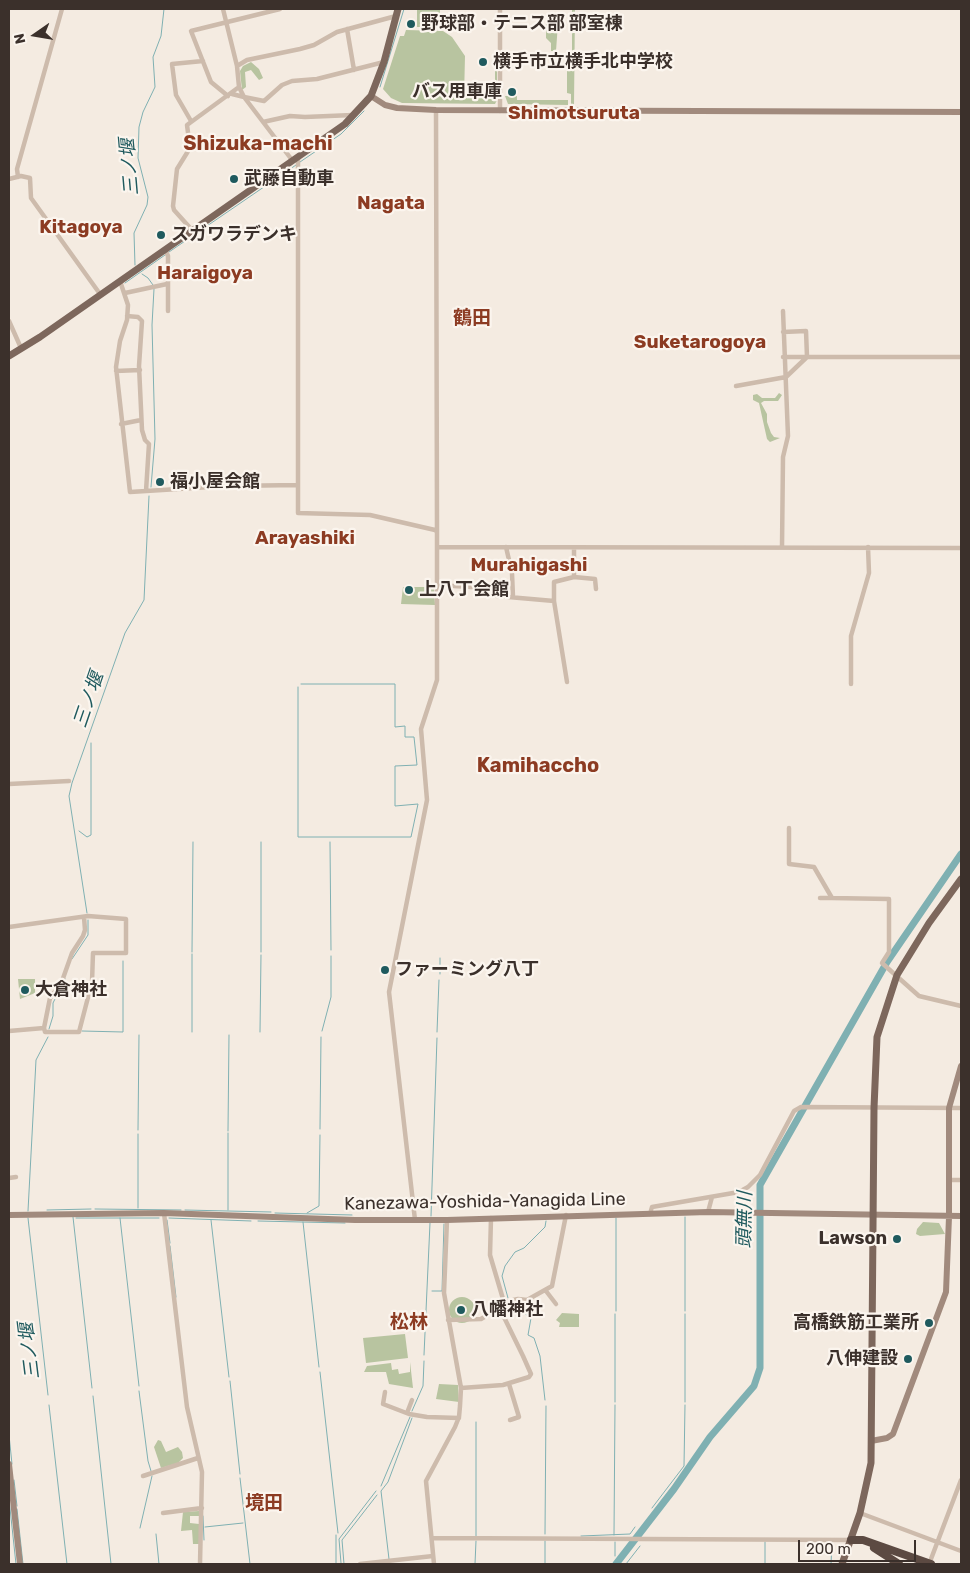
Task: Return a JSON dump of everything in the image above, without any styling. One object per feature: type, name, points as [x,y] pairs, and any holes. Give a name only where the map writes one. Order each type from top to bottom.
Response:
[{"type":"highway","points":[[851,1540],[863,1540],[931,1562]]},
{"type":"highway","points":[[851,1540],[878,1550],[899,1564]]},
{"type":"main road","points":[[9,356],[40,338],[355,114],[371,96],[384,62],[397,12]]},
{"type":"main road","points":[[842,1564],[860,1513],[867,1485],[871,1441],[874,1108],[877,1037],[897,975],[929,923],[961,879]]},
{"type":"street","points":[[18,177],[17,169],[62,9]]},
{"type":"street","points":[[223,9],[237,66],[239,87],[244,97],[263,122],[295,158],[298,513],[370,515],[437,532]]},
{"type":"street","points":[[280,9],[191,32],[211,82],[230,95],[264,101],[282,85],[292,81],[317,79],[384,62]]},
{"type":"street","points":[[500,9],[500,112]]},
{"type":"street","points":[[237,66],[247,60],[314,45],[347,30],[397,12]]},
{"type":"street","points":[[347,30],[354,70]]},
{"type":"street","points":[[192,121],[176,95],[172,64],[203,62]]},
{"type":"street","points":[[192,230],[174,210],[173,206],[177,169],[190,148],[186,129],[192,121],[239,87]]},
{"type":"street","points":[[371,96],[384,105],[397,108],[500,112],[961,112]]},
{"type":"street","points":[[415,1220],[389,992],[427,800],[421,728],[437,680],[436,110]]},
{"type":"street","points":[[263,122],[290,116],[355,114]]},
{"type":"street","points":[[9,179],[18,177],[30,178],[31,198],[100,294]]},
{"type":"street","points":[[165,249],[168,256],[168,311]]},
{"type":"street","points":[[120,281],[125,293],[127,316],[120,340],[116,371],[130,492],[298,485]]},
{"type":"street","points":[[125,293],[168,284]]},
{"type":"street","points":[[782,547],[783,457],[788,436],[783,357],[783,311]]},
{"type":"street","points":[[127,316],[138,316],[142,321],[140,370],[141,420],[143,436],[149,444],[146,490]]},
{"type":"street","points":[[9,321],[21,348]]},
{"type":"street","points":[[736,386],[784,378],[807,357],[806,331],[783,332]]},
{"type":"street","points":[[783,357],[961,357]]},
{"type":"street","points":[[116,371],[140,370]]},
{"type":"street","points":[[121,424],[141,420]]},
{"type":"street","points":[[438,547],[961,548]]},
{"type":"street","points":[[506,547],[512,573],[513,597]]},
{"type":"street","points":[[574,548],[574,577]]},
{"type":"street","points":[[851,684],[850,636],[869,573],[868,548]]},
{"type":"street","points":[[567,682],[554,601],[554,582],[574,577],[595,579],[596,589]]},
{"type":"street","points":[[436,585],[489,588],[497,596],[554,601]]},
{"type":"street","points":[[9,784],[69,781]]},
{"type":"street","points":[[789,828],[789,864],[814,867],[832,898]]},
{"type":"street","points":[[820,898],[890,899],[889,952],[884,965],[919,996],[961,1006]]},
{"type":"street","points":[[9,927],[84,916],[126,919],[126,953],[93,952],[92,982],[79,1032],[45,1032],[44,1028],[50,998],[61,984],[72,953],[83,936],[85,930],[84,916]]},
{"type":"street","points":[[9,1031],[44,1028]]},
{"type":"street","points":[[871,1441],[887,1438],[893,1434],[942,1302],[947,1273],[949,1108],[960,1076],[961,1066]]},
{"type":"street","points":[[650,1214],[652,1207],[739,1192],[755,1181],[794,1111],[801,1107],[961,1108]]},
{"type":"street","points":[[9,1178],[16,1177]]},
{"type":"street","points":[[949,1180],[961,1180]]},
{"type":"street","points":[[708,1212],[712,1197]]},
{"type":"street","name":"Kanezawa-Yoshida-Yanagida Line","points":[[9,1215],[164,1213],[283,1218],[415,1220],[708,1212],[961,1216]]},
{"type":"street","points":[[164,1213],[187,1407],[202,1472],[200,1564]]},
{"type":"street","points":[[448,1320],[481,1319],[500,1309],[504,1302],[518,1298],[527,1300],[552,1286],[566,1215]]},
{"type":"street","points":[[492,1218],[490,1255],[504,1302]]},
{"type":"street","points":[[434,1564],[426,1481],[458,1418],[461,1388],[444,1293],[447,1220]]},
{"type":"street","points":[[546,1291],[556,1304]]},
{"type":"street","points":[[461,1388],[509,1384],[529,1377],[531,1374],[500,1309]]},
{"type":"street","points":[[509,1384],[519,1417],[510,1420]]},
{"type":"street","points":[[385,1392],[383,1404],[407,1413],[427,1417],[458,1418]]},
{"type":"street","points":[[407,1413],[412,1400]]},
{"type":"street","points":[[143,1476],[198,1458]]},
{"type":"street","points":[[9,1464],[20,1564]]},
{"type":"street","points":[[931,1562],[961,1480]]},
{"type":"street","points":[[162,1513],[202,1508]]},
{"type":"street","points":[[860,1513],[961,1551]]},
{"type":"street","points":[[432,1538],[626,1537],[851,1540]]},
{"type":"street","points":[[360,1564],[433,1556]]},
{"type":"green space","points":[[417,9],[440,9],[440,27],[417,27]]},
{"type":"green space","points":[[572,9],[575,9],[574,105],[571,105],[571,94],[567,93],[567,64],[572,55]]},
{"type":"green space","points":[[546,23],[558,23],[556,51],[551,51],[551,43],[546,38]]},
{"type":"green space","points":[[406,30],[443,31],[452,37],[465,56],[464,98],[495,97],[495,50],[497,50],[497,100],[495,104],[402,103],[391,98],[383,89],[400,36],[404,36]]},
{"type":"green space","points":[[251,62],[259,69],[263,78],[259,80],[251,70],[245,72],[246,87],[242,90],[240,71],[243,66]]},
{"type":"green space","points":[[505,96],[517,96],[517,100],[568,100],[568,105],[508,104]]},
{"type":"green space","points":[[779,393],[782,395],[778,401],[764,401],[761,403],[767,414],[767,422],[771,433],[774,437],[780,438],[770,442],[767,439],[759,403],[753,400],[753,395],[757,394],[762,398],[775,398]]},
{"type":"green space","points":[[403,587],[434,587],[435,605],[401,604]]},
{"type":"green space","points":[[18,979],[35,979],[35,993],[20,999]]},
{"type":"green space","points":[[923,1222],[939,1223],[945,1234],[920,1236],[916,1234],[917,1229]]},
{"type":"green space","points":[[462,1297],[471,1301],[475,1310],[471,1319],[462,1323],[453,1319],[449,1310],[453,1301]]},
{"type":"green space","points":[[562,1313],[579,1314],[579,1327],[559,1327],[560,1323],[556,1320]]},
{"type":"green space","points":[[405,1334],[408,1358],[366,1363],[363,1338]]},
{"type":"green space","points":[[410,1362],[413,1388],[389,1384],[386,1372],[364,1372],[367,1366],[391,1363],[392,1370],[398,1369],[399,1374],[410,1372]]},
{"type":"green space","points":[[439,1384],[458,1385],[459,1402],[436,1399]]},
{"type":"green space","points":[[158,1440],[161,1441],[166,1452],[178,1447],[182,1452],[183,1458],[178,1463],[161,1468],[154,1447]]},
{"type":"green space","points":[[199,1511],[199,1516],[190,1516],[190,1523],[199,1524],[200,1544],[193,1544],[192,1530],[181,1531],[183,1512]]},
{"type":"waterway","name":"三ノ堰","points":[[135,265],[134,233],[147,205],[148,197],[138,158],[139,127],[143,112],[155,87],[153,57],[161,36],[164,9]]},
{"type":"waterway","points":[[380,87],[404,9]]},
{"type":"waterway","points":[[300,162],[341,134],[364,111]]},
{"type":"waterway","points":[[169,252],[296,165]]},
{"type":"waterway","points":[[125,283],[165,255]]},
{"type":"waterway","name":"三ノ堰","points":[[142,274],[153,285]]},
{"type":"waterway","name":"三ノ堰","points":[[151,487],[155,439],[152,325],[154,289]]},
{"type":"waterway","name":"三ノ堰","points":[[87,913],[69,796],[125,633],[144,600],[149,496]]},
{"type":"waterway","points":[[298,687],[298,837],[411,837],[418,804],[395,806],[395,766],[417,765],[414,737],[405,737],[405,726],[395,727],[395,684],[301,684]]},
{"type":"waterway","points":[[79,831],[87,837],[91,835],[91,743]]},
{"type":"waterway","points":[[192,952],[193,842]]},
{"type":"waterway","points":[[261,842],[261,952]]},
{"type":"waterway","points":[[330,842],[331,950]]},
{"type":"waterway","name":"頭無川","points":[[616,1564],[674,1489],[710,1437],[754,1386],[760,1368],[760,1185],[887,962],[961,854]]},
{"type":"waterway","name":"三ノ堰","points":[[72,959],[88,935],[88,920]]},
{"type":"waterway","points":[[192,954],[192,1032]]},
{"type":"waterway","points":[[260,1032],[261,955]]},
{"type":"waterway","points":[[322,1031],[331,997],[331,956]]},
{"type":"waterway","points":[[440,958],[440,974]]},
{"type":"waterway","points":[[82,1031],[123,1032],[123,961]]},
{"type":"waterway","name":"三ノ堰","points":[[49,1029],[53,1016],[53,1003],[65,979]]},
{"type":"waterway","points":[[437,1032],[439,980]]},
{"type":"waterway","points":[[138,1130],[139,1035]]},
{"type":"waterway","points":[[228,1131],[229,1035]]},
{"type":"waterway","name":"三ノ堰","points":[[28,1211],[36,1060],[48,1037]]},
{"type":"waterway","points":[[320,1129],[321,1037]]},
{"type":"waterway","points":[[431,1216],[437,1038]]},
{"type":"waterway","points":[[228,1133],[228,1210]]},
{"type":"waterway","points":[[138,1134],[138,1208]]},
{"type":"waterway","points":[[307,1213],[319,1206],[320,1135]]},
{"type":"waterway","points":[[47,1210],[91,1209]]},
{"type":"waterway","points":[[95,1209],[181,1210]]},
{"type":"waterway","points":[[185,1210],[271,1212]]},
{"type":"waterway","points":[[275,1213],[352,1215]]},
{"type":"waterway","points":[[73,1217],[92,1388]]},
{"type":"waterway","points":[[685,1217],[685,1311]]},
{"type":"waterway","name":"三ノ堰","points":[[28,1218],[48,1395]]},
{"type":"waterway","points":[[76,1218],[159,1218]]},
{"type":"waterway","points":[[120,1218],[139,1386]]},
{"type":"waterway","points":[[169,1218],[251,1221]]},
{"type":"waterway","points":[[616,1218],[616,1311]]},
{"type":"waterway","points":[[167,1220],[170,1243]]},
{"type":"waterway","points":[[211,1220],[229,1377]]},
{"type":"waterway","points":[[258,1221],[345,1223]]},
{"type":"waterway","points":[[508,1298],[502,1276],[505,1266],[515,1252],[524,1248],[545,1227],[546,1221]]},
{"type":"waterway","points":[[303,1222],[319,1367]]},
{"type":"waterway","points":[[424,1355],[430,1223]]},
{"type":"waterway","points":[[432,1291],[442,1291],[444,1224]]},
{"type":"waterway","points":[[170,1246],[176,1297]]},
{"type":"waterway","points":[[510,1303],[531,1318],[528,1335],[534,1338],[540,1356],[545,1400]]},
{"type":"waterway","points":[[615,1314],[615,1402]]},
{"type":"waterway","points":[[685,1314],[685,1402]]},
{"type":"waterway","points":[[412,1411],[423,1386],[424,1361]]},
{"type":"waterway","points":[[320,1372],[338,1533]]},
{"type":"waterway","points":[[230,1381],[240,1474]]},
{"type":"waterway","points":[[139,1391],[151,1471]]},
{"type":"waterway","points":[[93,1396],[111,1564]]},
{"type":"waterway","name":"三ノ堰","points":[[49,1405],[67,1564]]},
{"type":"waterway","points":[[614,1535],[615,1405]]},
{"type":"waterway","points":[[652,1508],[684,1466],[685,1405]]},
{"type":"waterway","points":[[545,1534],[546,1406]]},
{"type":"waterway","points":[[381,1486],[410,1417]]},
{"type":"waterway","points":[[389,1559],[381,1491],[388,1482],[412,1418]]},
{"type":"waterway","points":[[476,1422],[476,1536]]},
{"type":"waterway","points":[[9,1435],[12,1464]]},
{"type":"waterway","points":[[140,1528],[152,1476]]},
{"type":"waterway","points":[[240,1478],[250,1564]]},
{"type":"waterway","points":[[14,1480],[17,1506]]},
{"type":"waterway","points":[[341,1563],[339,1539],[376,1491]]},
{"type":"waterway","points":[[344,1564],[342,1540],[377,1495]]},
{"type":"waterway","points":[[9,1499],[16,1564]]},
{"type":"waterway","points":[[17,1509],[23,1564]]},
{"type":"waterway","points":[[203,1516],[204,1540]]},
{"type":"waterway","points":[[205,1527],[243,1523]]},
{"type":"waterway","points":[[581,1536],[630,1534],[635,1527]]},
{"type":"waterway","points":[[156,1534],[159,1564]]},
{"type":"waterway","points":[[336,1535],[336,1564]]},
{"type":"waterway","points":[[475,1564],[476,1541]]},
{"type":"waterway","points":[[545,1541],[545,1564]]},
{"type":"waterway","points":[[615,1542],[615,1556]]},
{"type":"waterway","points":[[765,1542],[765,1564]]},
{"type":"waterway","points":[[831,1564],[832,1542]]},
{"type":"waterway","points":[[626,1564],[640,1546]]},
{"type":"place","name":"野球部・テニス部 部室棟","points":[[411,24]]},
{"type":"place","name":"横手市立横手北中学校","points":[[483,62]]},
{"type":"place","name":"バス用車庫","points":[[512,92]]},
{"type":"place","name":"武藤自動車","points":[[234,179]]},
{"type":"place","name":"スガワラデンキ","points":[[161,235]]},
{"type":"place","name":"福小屋会館","points":[[160,482]]},
{"type":"place","name":"上八丁会館","points":[[409,590]]},
{"type":"place","name":"ファーミング八丁","points":[[385,970]]},
{"type":"place","name":"大倉神社","points":[[25,990]]},
{"type":"place","name":"Lawson","points":[[897,1239]]},
{"type":"place","name":"八幡神社","points":[[461,1310]]},
{"type":"place","name":"高橋鉄筋工業所","points":[[929,1323]]},
{"type":"place","name":"八伸建設","points":[[908,1359]]},
{"type":"district","name":"Shimotsuruta","points":[[574,114]]},
{"type":"district","name":"Shizuka-machi","points":[[258,144]]},
{"type":"district","name":"Nagata","points":[[391,204]]},
{"type":"district","name":"Kitagoya","points":[[81,228]]},
{"type":"district","name":"Haraigoya","points":[[205,274]]},
{"type":"district","name":"鶴田","points":[[472,319]]},
{"type":"district","name":"Suketarogoya","points":[[700,343]]},
{"type":"district","name":"Arayashiki","points":[[305,539]]},
{"type":"district","name":"Murahigashi","points":[[529,566]]},
{"type":"district","name":"Kamihaccho","points":[[538,766]]},
{"type":"district","name":"松林","points":[[409,1323]]},
{"type":"district","name":"境田","points":[[264,1504]]}]
